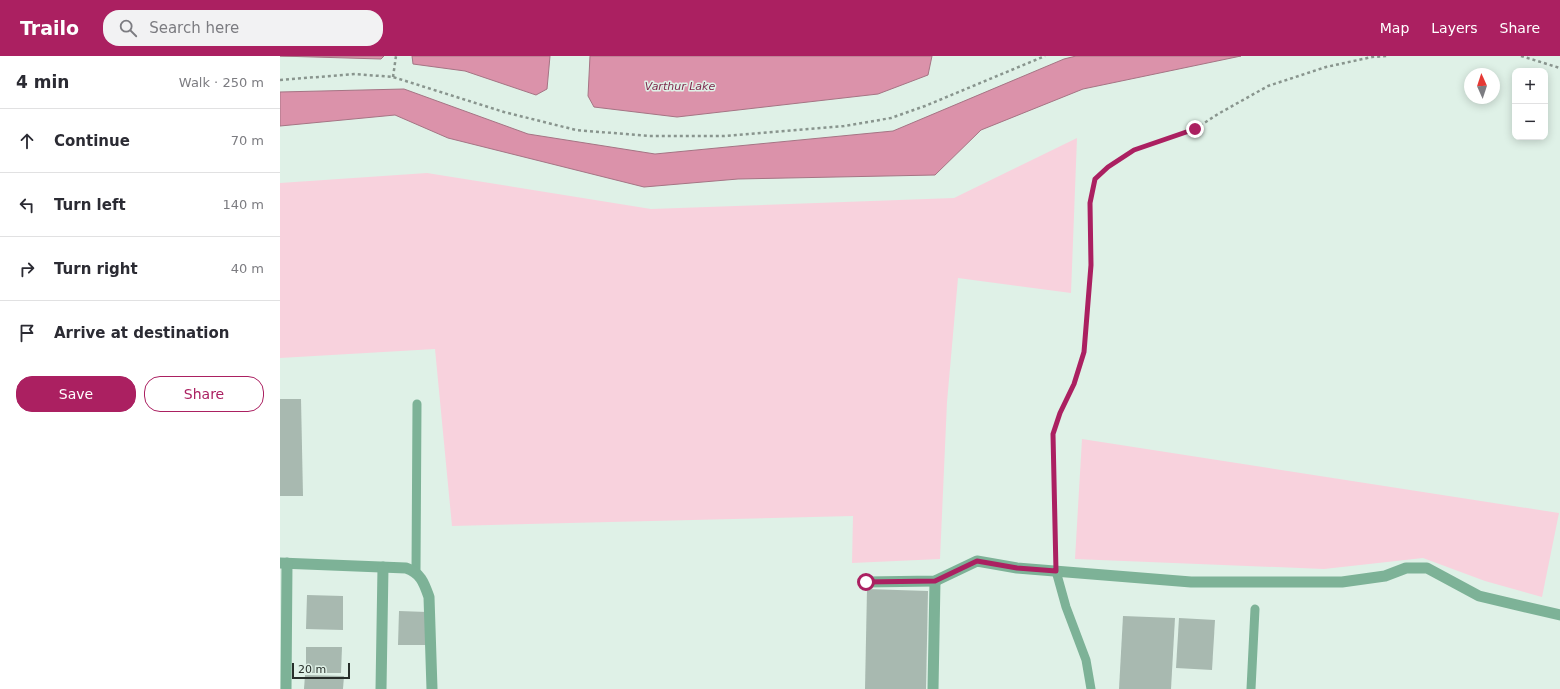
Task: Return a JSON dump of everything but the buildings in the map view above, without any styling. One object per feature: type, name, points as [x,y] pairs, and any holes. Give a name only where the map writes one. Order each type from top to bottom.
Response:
[{"type":"street","points":[[866,582],[935,581],[977,561],[1017,568],[1191,582],[1342,582],[1385,576],[1406,568],[1427,568],[1479,596],[1560,615]]},
{"type":"street","points":[[286,689],[283,563],[406,568],[416,571],[424,584],[429,597],[432,689]]},
{"type":"street","points":[[381,689],[383,567]]},
{"type":"street","points":[[933,689],[935,581]]},
{"type":"lane","points":[[416,571],[417,404]]},
{"type":"lane","points":[[1056,571],[1066,607],[1086,660],[1091,689]]},
{"type":"lane","points":[[1251,689],[1255,609]]},
{"type":"path","points":[[393,77],[396,56]]},
{"type":"path","points":[[280,80],[355,74],[393,77],[504,112],[576,130],[649,136],[724,136],[844,126],[892,118],[925,106],[1045,56]]},
{"type":"path","points":[[1056,571],[1053,434],[1060,413],[1074,384],[1084,352],[1091,265],[1090,203],[1095,179],[1108,167],[1134,150],[1195,129],[1218,114],[1268,86],[1326,66],[1388,56]]},
{"type":"path","points":[[1521,56],[1560,68]]},
{"type":"shaded area","points":[[1077,138],[1071,293],[958,278],[947,402],[940,559],[852,563],[853,516],[452,526],[435,349],[280,358],[280,183],[427,173],[651,209],[954,198]]},
{"type":"shaded area","points":[[1082,439],[1559,513],[1542,597],[1485,581],[1423,558],[1324,569],[1075,559]]},
{"type":"water","points":[[280,56],[384,56],[381,59]]},
{"type":"water","points":[[412,56],[550,56],[547,89],[536,95],[465,71],[413,64]]},
{"type":"water","name":"Varthur Lake","points":[[590,56],[932,56],[928,75],[878,94],[677,117],[594,107],[588,96]]},
{"type":"water","points":[[1076,56],[1241,56],[1083,89],[981,130],[935,175],[738,179],[644,187],[448,138],[395,115],[280,126],[280,92],[404,89],[528,134],[655,154],[893,131],[1064,59]]},
{"type":"route","points":[[866,582],[935,581],[977,561],[1017,568],[1056,571],[1053,434],[1060,413],[1074,384],[1084,352],[1091,265],[1090,203],[1095,179],[1108,167],[1134,150],[1195,129]]}]
